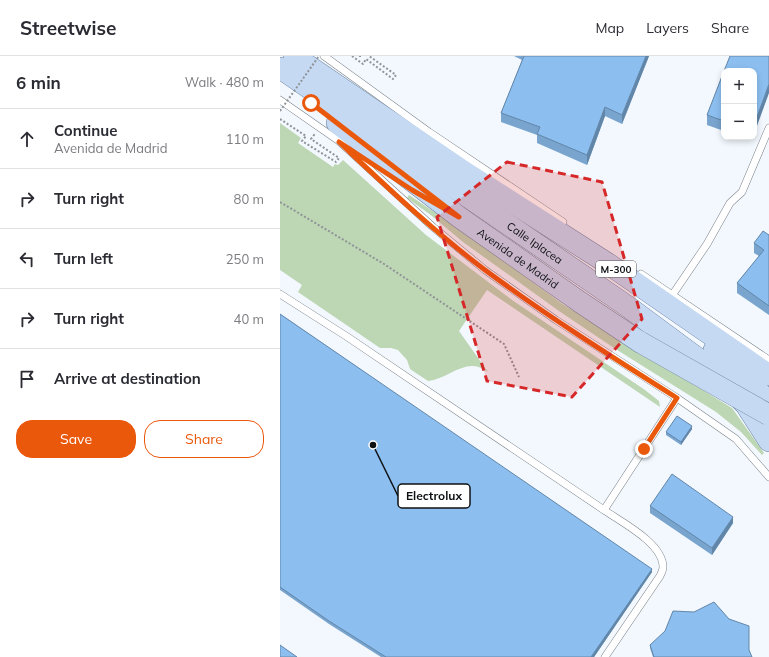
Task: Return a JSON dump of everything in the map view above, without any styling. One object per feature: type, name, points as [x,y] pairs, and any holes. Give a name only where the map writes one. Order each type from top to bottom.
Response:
[{"type":"main road","name":"M-300","points":[[294,56],[460,169],[607,263],[769,375]]},
{"type":"main road","name":"Calle Iplacea","points":[[280,68],[627,306],[708,366],[746,405],[769,441]]},
{"type":"main road","name":"Avenida de Madrid","points":[[280,82],[311,103],[459,217],[580,302],[640,342],[769,415]]},
{"type":"main road","points":[[339,142],[412,190],[459,217]]},
{"type":"main road","name":"Calle Iplacea","points":[[460,169],[721,355],[762,395],[769,407]]},
{"type":"lane","points":[[324,56],[428,132],[568,226]]},
{"type":"lane","points":[[280,100],[339,142],[433,227],[485,270],[556,320],[677,398],[736,439],[769,477]]},
{"type":"lane","points":[[673,294],[707,244],[730,203],[742,192],[769,128]]},
{"type":"lane","points":[[634,270],[673,294],[769,360]]},
{"type":"lane","points":[[280,294],[346,336],[604,510],[655,547],[660,555],[663,567],[660,576],[605,657]]},
{"type":"lane","points":[[604,510],[677,398]]},
{"type":"path","points":[[280,111],[319,56]]},
{"type":"path","points":[[352,56],[363,64],[366,59],[393,80],[396,75],[369,56]]},
{"type":"path","points":[[280,119],[306,136],[302,141],[336,162],[339,158],[311,139],[314,135],[308,131]]},
{"type":"path","points":[[280,202],[384,264],[504,344],[519,377]]},
{"type":"highlighted area","points":[[507,162],[602,182],[642,319],[572,397],[487,381],[437,217]]},
{"type":"green space","points":[[280,123],[301,138],[298,143],[333,167],[335,164],[338,165],[343,160],[426,235],[512,300],[645,390],[659,401],[660,407],[487,290],[459,331],[488,372],[480,367],[465,367],[428,381],[410,369],[407,360],[398,350],[391,348],[380,348],[298,292],[302,285],[280,270]]},
{"type":"green space","points":[[409,195],[464,232],[564,305],[732,408],[764,453],[762,455],[741,432],[716,412],[614,348],[559,311],[463,242],[432,216],[407,198]]},
{"type":"building","points":[[524,56],[646,56],[622,115],[605,107],[587,155],[537,134],[540,127],[501,113]]},
{"type":"building","points":[[730,56],[769,56],[769,84],[757,117],[757,68],[725,68]]},
{"type":"building","points":[[721,79],[721,120],[707,115]]},
{"type":"building","points":[[763,231],[769,235],[769,306],[737,283],[764,250],[754,243]]},
{"type":"building","points":[[280,314],[652,569],[591,657],[386,657],[329,621],[280,587]]},
{"type":"building","points":[[677,416],[692,426],[681,442],[666,432]]},
{"type":"building","points":[[672,474],[733,517],[712,548],[650,506]]},
{"type":"building","points":[[714,602],[729,619],[749,626],[749,650],[752,657],[654,657],[650,645],[665,631],[673,611],[694,612]]},
{"type":"building","points":[[280,645],[297,657],[280,657]]},
{"type":"place","name":"Electrolux","points":[[373,445]]},
{"type":"route","points":[[311,103],[459,217],[412,190],[339,142],[433,227],[485,270],[556,320],[677,398],[672,408],[644,449]]}]
